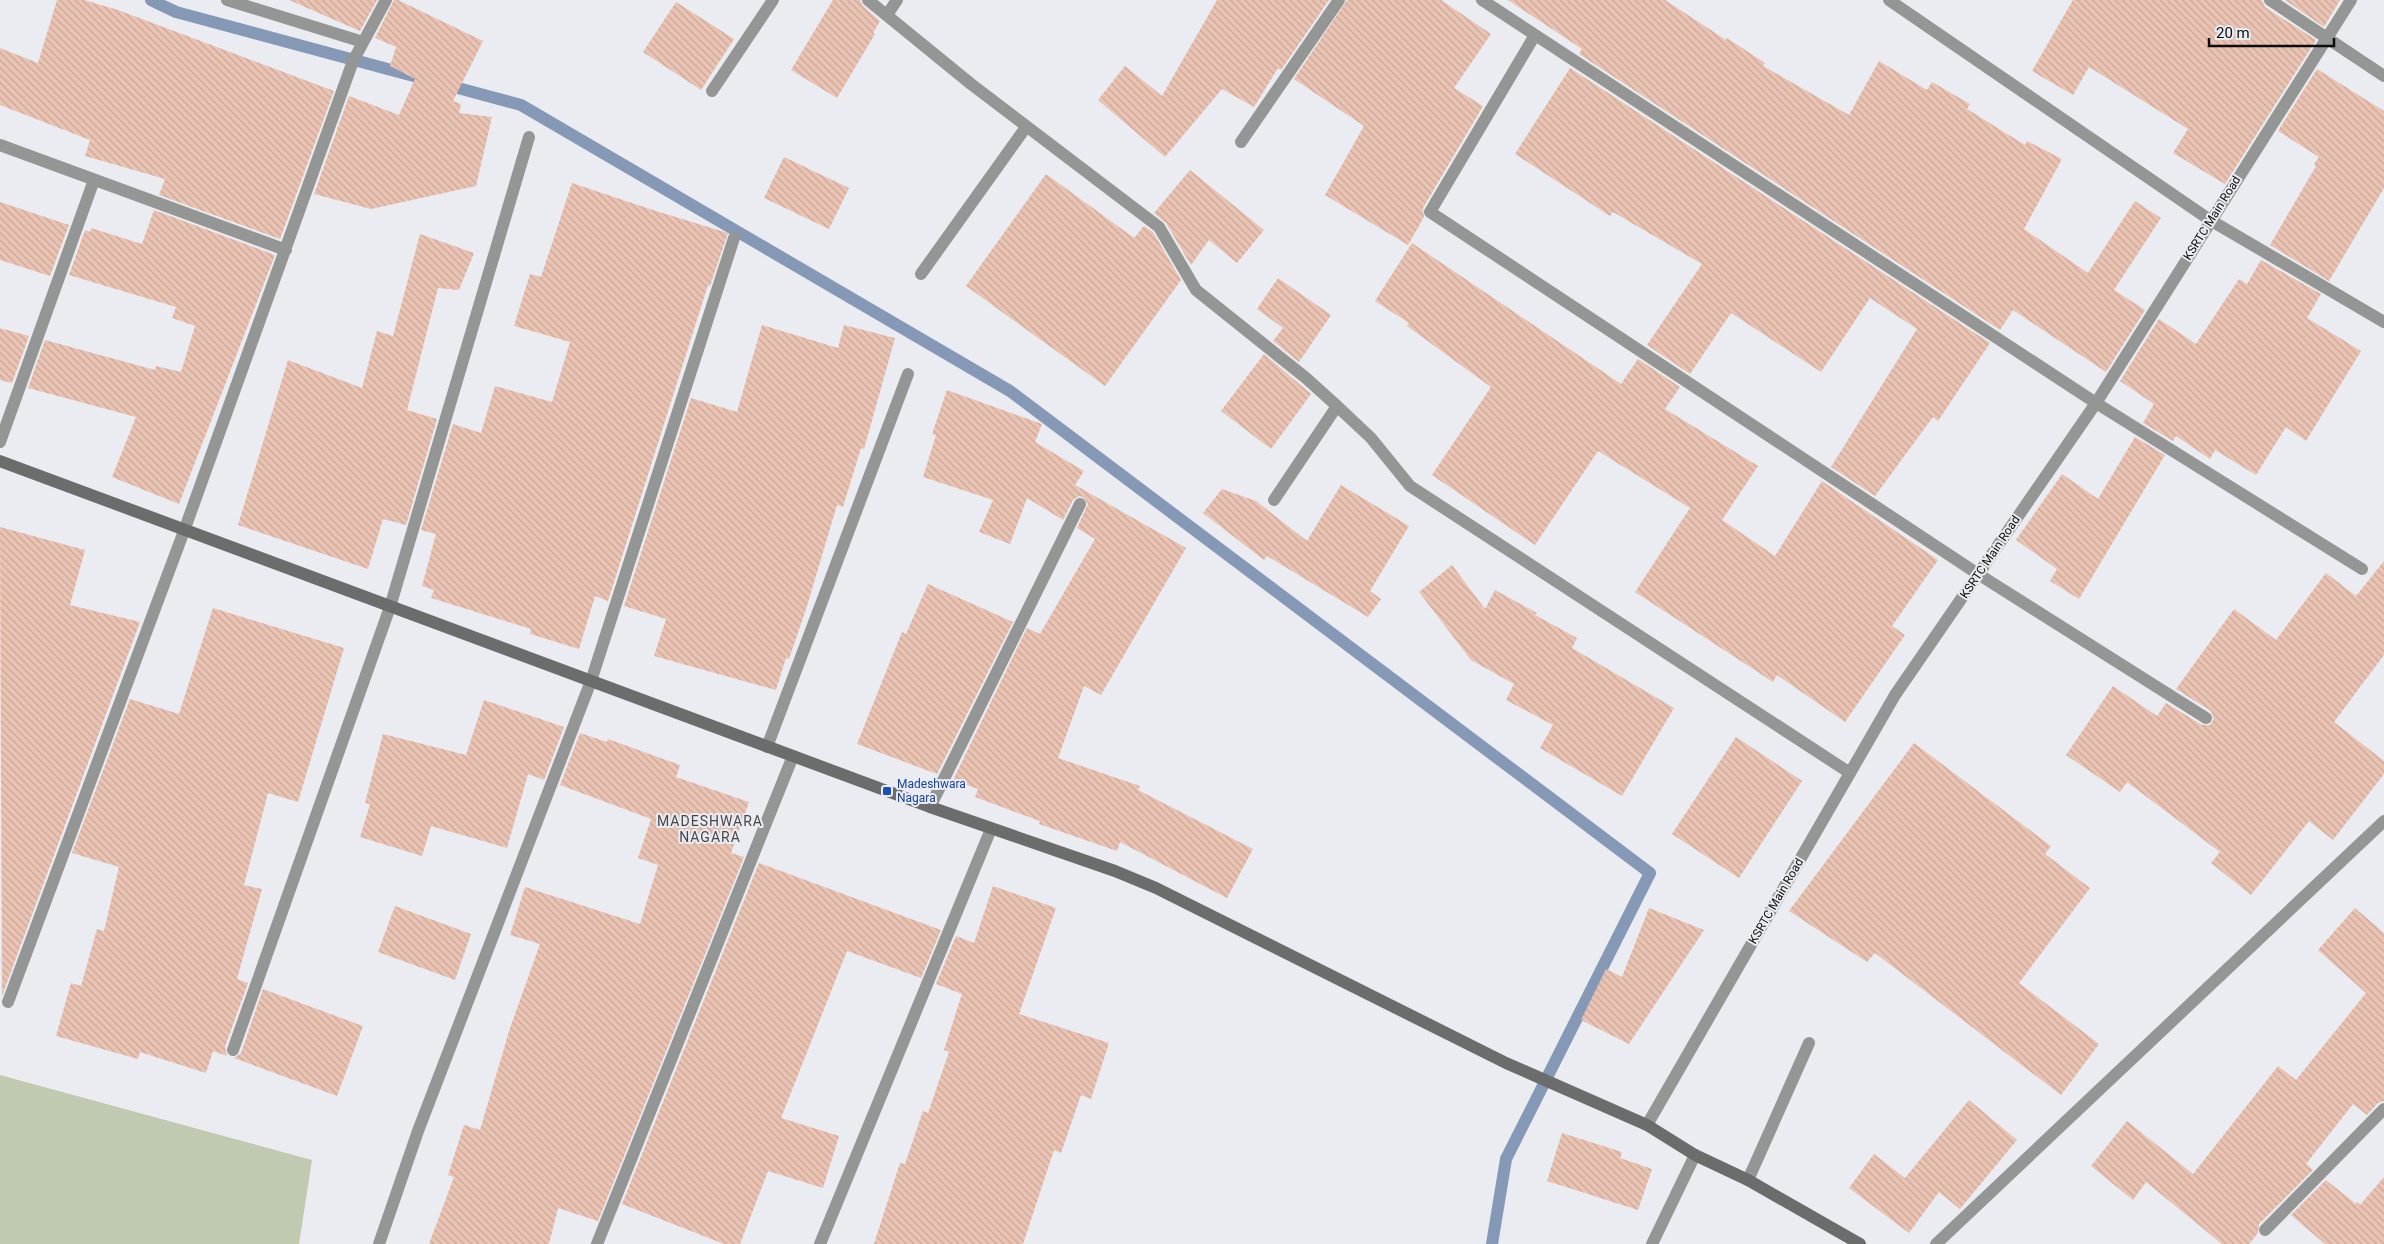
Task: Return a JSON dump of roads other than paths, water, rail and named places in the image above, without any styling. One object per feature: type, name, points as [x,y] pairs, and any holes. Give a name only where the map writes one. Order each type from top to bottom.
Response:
[{"type":"street","points":[[227,0],[362,44]]},
{"type":"street","points":[[8,1002],[184,531],[353,60],[386,0]]},
{"type":"street","points":[[712,91],[773,0]]},
{"type":"street","points":[[868,0],[1026,127],[1159,227],[1196,290],[1306,378],[1337,406],[1371,438],[1410,486],[1850,773]]},
{"type":"street","points":[[887,15],[897,0]]},
{"type":"street","points":[[1241,142],[1338,0]]},
{"type":"street","points":[[1482,0],[2096,402],[2362,569]]},
{"type":"street","points":[[1889,0],[2210,220],[2384,322]]},
{"type":"street","points":[[2270,0],[2384,76]]},
{"type":"street","name":"KSRTC Main Road","points":[[1647,1125],[1896,695],[2096,402],[2351,0]]},
{"type":"street","points":[[1534,35],[1430,212],[1978,574],[2206,718]]},
{"type":"street","points":[[921,274],[1026,127]]},
{"type":"street","points":[[234,1050],[390,607],[529,137]]},
{"type":"street","points":[[0,145],[286,250]]},
{"type":"street","points":[[0,442],[94,180]]},
{"type":"street","points":[[379,1244],[418,1131],[591,682],[734,238]]},
{"type":"street","points":[[767,747],[908,374]]},
{"type":"street","points":[[1274,500],[1337,406]]},
{"type":"street","points":[[0,461],[591,682],[930,807],[1115,871],[1156,888],[1506,1063],[1647,1125],[1695,1155],[1748,1180],[1860,1244]]},
{"type":"street","points":[[930,807],[1080,504]]},
{"type":"street","points":[[597,1244],[793,756]]},
{"type":"street","points":[[1936,1244],[2384,821]]},
{"type":"street","points":[[820,1244],[992,829]]},
{"type":"street","points":[[1748,1180],[1810,1043]]},
{"type":"street","points":[[2265,1230],[2384,1110]]},
{"type":"street","points":[[1652,1244],[1695,1155]]},
{"type":"waterway","points":[[151,0],[176,12],[421,78]]},
{"type":"waterway","points":[[443,84],[521,105],[1010,391],[1650,873],[1506,1159],[1492,1244]]},
{"type":"place","name":"Madeshwara Nagara","points":[[887,791]]},
{"type":"district","name":"MADESHWARA NAGARA","points":[[710,830]]}]
